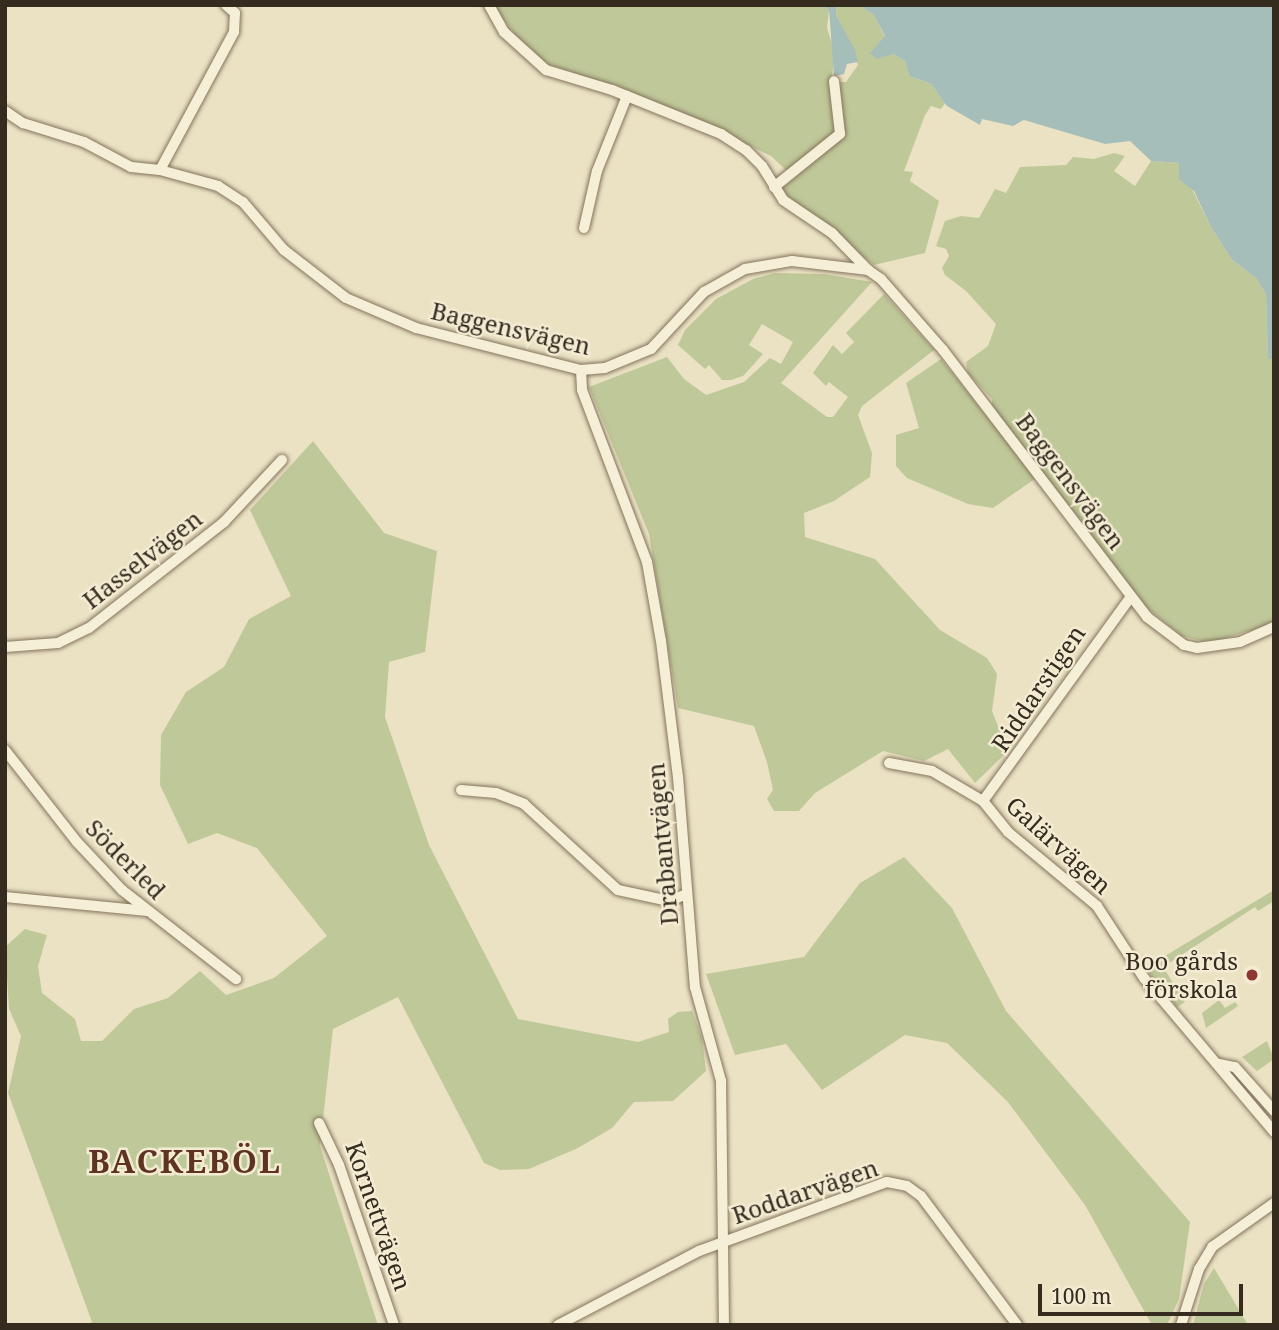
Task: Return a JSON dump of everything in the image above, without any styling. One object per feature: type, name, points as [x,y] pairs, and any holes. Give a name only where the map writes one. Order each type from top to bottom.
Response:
[{"type":"street","points":[[160,170],[234,32],[235,13],[226,5]]},
{"type":"street","points":[[489,5],[504,32],[546,70],[627,96],[721,134],[762,166],[783,200],[832,233],[868,270]]},
{"type":"street","points":[[774,187],[840,134],[834,81]]},
{"type":"street","points":[[584,228],[597,171],[627,96]]},
{"type":"street","name":"Baggensvägen","points":[[5,111],[23,123],[84,142],[131,167],[160,170],[201,180],[232,194],[284,250],[346,298],[416,328],[581,370],[615,365],[651,349],[704,292],[745,269],[792,261],[868,270],[909,309],[978,394],[1052,488],[1129,599],[1168,635],[1197,649],[1240,642],[1274,627]]},
{"type":"street","name":"Drabantvägen","points":[[581,370],[582,390],[647,562],[678,777],[695,987],[721,1082],[724,1325]]},
{"type":"street","name":"Hasselvägen","points":[[5,647],[58,643],[89,628],[223,522],[282,460]]},
{"type":"street","name":"Riddarstigen","points":[[983,801],[1129,599]]},
{"type":"street","name":"Söderled","points":[[5,750],[77,842],[147,911],[236,979]]},
{"type":"street","name":"Galärvägen","points":[[889,763],[932,771],[983,801],[1007,832],[1097,906],[1144,978],[1274,1132]]},
{"type":"street","points":[[461,789],[496,793],[524,804],[618,890],[668,901],[687,894]]},
{"type":"street","points":[[5,897],[147,911]]},
{"type":"street","points":[[1219,1064],[1235,1067],[1274,1111]]},
{"type":"street","name":"Kornettvägen","points":[[319,1123],[335,1153],[394,1325]]},
{"type":"street","name":"Roddarvägen","points":[[558,1325],[725,1241],[874,1184],[898,1183],[922,1196],[1017,1325]]},
{"type":"street","points":[[1181,1325],[1199,1269],[1212,1247],[1274,1203]]},
{"type":"green space","points":[[493,5],[822,5],[829,10],[827,28],[835,53],[831,83],[837,133],[791,171],[786,170],[771,156],[721,132],[614,86],[547,64],[526,49]]},
{"type":"green space","points":[[837,5],[858,5],[873,14],[885,37],[871,52],[893,54],[905,61],[909,76],[931,84],[945,103],[941,109],[931,106],[925,115],[904,171],[913,172],[910,181],[939,201],[925,253],[874,265],[788,200],[783,188],[842,136],[837,82],[846,82],[858,65],[836,14]]},
{"type":"green space","points":[[1114,153],[1125,156],[1114,171],[1135,186],[1151,161],[1179,163],[1211,227],[1232,260],[1256,278],[1266,294],[1268,358],[1274,358],[1274,623],[1210,643],[1182,636],[1131,595],[992,405],[992,399],[968,373],[966,362],[988,346],[996,324],[966,291],[945,275],[942,268],[949,256],[946,249],[936,246],[945,221],[961,216],[979,218],[995,189],[1006,193],[1020,167],[1066,165],[1073,157],[1094,159]]},
{"type":"green space","points":[[775,273],[824,274],[872,282],[781,383],[827,417],[833,417],[848,397],[829,382],[826,386],[813,373],[833,345],[842,354],[854,342],[846,333],[884,294],[934,350],[862,406],[858,415],[872,453],[870,477],[834,501],[804,513],[805,537],[875,559],[940,630],[987,658],[997,674],[992,711],[1008,751],[975,783],[948,749],[924,761],[883,751],[815,793],[799,811],[774,811],[767,799],[773,790],[767,762],[754,726],[678,708],[649,534],[589,387],[667,357],[684,379],[706,395],[744,382],[770,358],[781,364],[793,342],[762,324],[749,345],[763,354],[743,376],[731,380],[722,380],[709,365],[705,369],[678,345],[685,330],[716,299],[753,279]]},
{"type":"green space","points":[[941,359],[1036,478],[993,508],[968,504],[907,478],[896,466],[896,435],[919,428],[906,383]]},
{"type":"green space","points":[[313,441],[384,533],[437,551],[425,652],[389,662],[385,717],[429,845],[518,1019],[638,1042],[669,1032],[668,1019],[678,1012],[692,1011],[702,1038],[706,1071],[673,1101],[634,1102],[612,1128],[578,1148],[529,1169],[500,1170],[484,1163],[398,997],[333,1029],[320,1146],[378,1325],[86,1325],[92,1322],[8,1093],[21,1036],[9,1009],[5,947],[25,929],[47,935],[38,966],[42,993],[75,1019],[81,1041],[102,1041],[134,1009],[168,998],[200,971],[226,995],[274,978],[327,936],[257,848],[217,833],[188,844],[160,785],[161,735],[186,692],[224,667],[249,619],[291,596],[250,510]]},
{"type":"green space","points":[[904,857],[952,908],[1006,1011],[1190,1222],[1179,1299],[1167,1325],[1152,1325],[1085,1205],[1008,1102],[947,1043],[905,1035],[822,1090],[786,1044],[735,1055],[706,974],[804,957],[860,883]]},
{"type":"green space","points":[[1274,890],[1274,901],[1258,911],[1255,907],[1163,967],[1185,1002],[1177,1007],[1145,968]]},
{"type":"green space","points":[[1219,1000],[1225,1008],[1235,1002],[1238,1006],[1206,1028],[1202,1013]]},
{"type":"green space","points":[[1267,1041],[1274,1059],[1257,1071],[1242,1057]]},
{"type":"green space","points":[[1214,1268],[1248,1325],[1193,1325],[1204,1284]]},
{"type":"water","points":[[822,5],[837,5],[836,15],[855,50],[858,62],[847,64],[844,74],[834,76],[829,10]]},
{"type":"water","points":[[858,5],[1274,5],[1274,358],[1268,359],[1266,294],[1256,278],[1232,260],[1211,227],[1194,191],[1179,179],[1179,163],[1151,161],[1130,141],[1105,144],[1024,120],[1013,126],[982,119],[980,125],[947,106],[931,84],[909,76],[905,61],[893,54],[877,59],[870,53],[885,36],[873,14]]},
{"type":"place","name":"Boo gårds förskola","points":[[1252,975]]},
{"type":"district","name":"BACKEBÖL","points":[[185,1161]]}]
